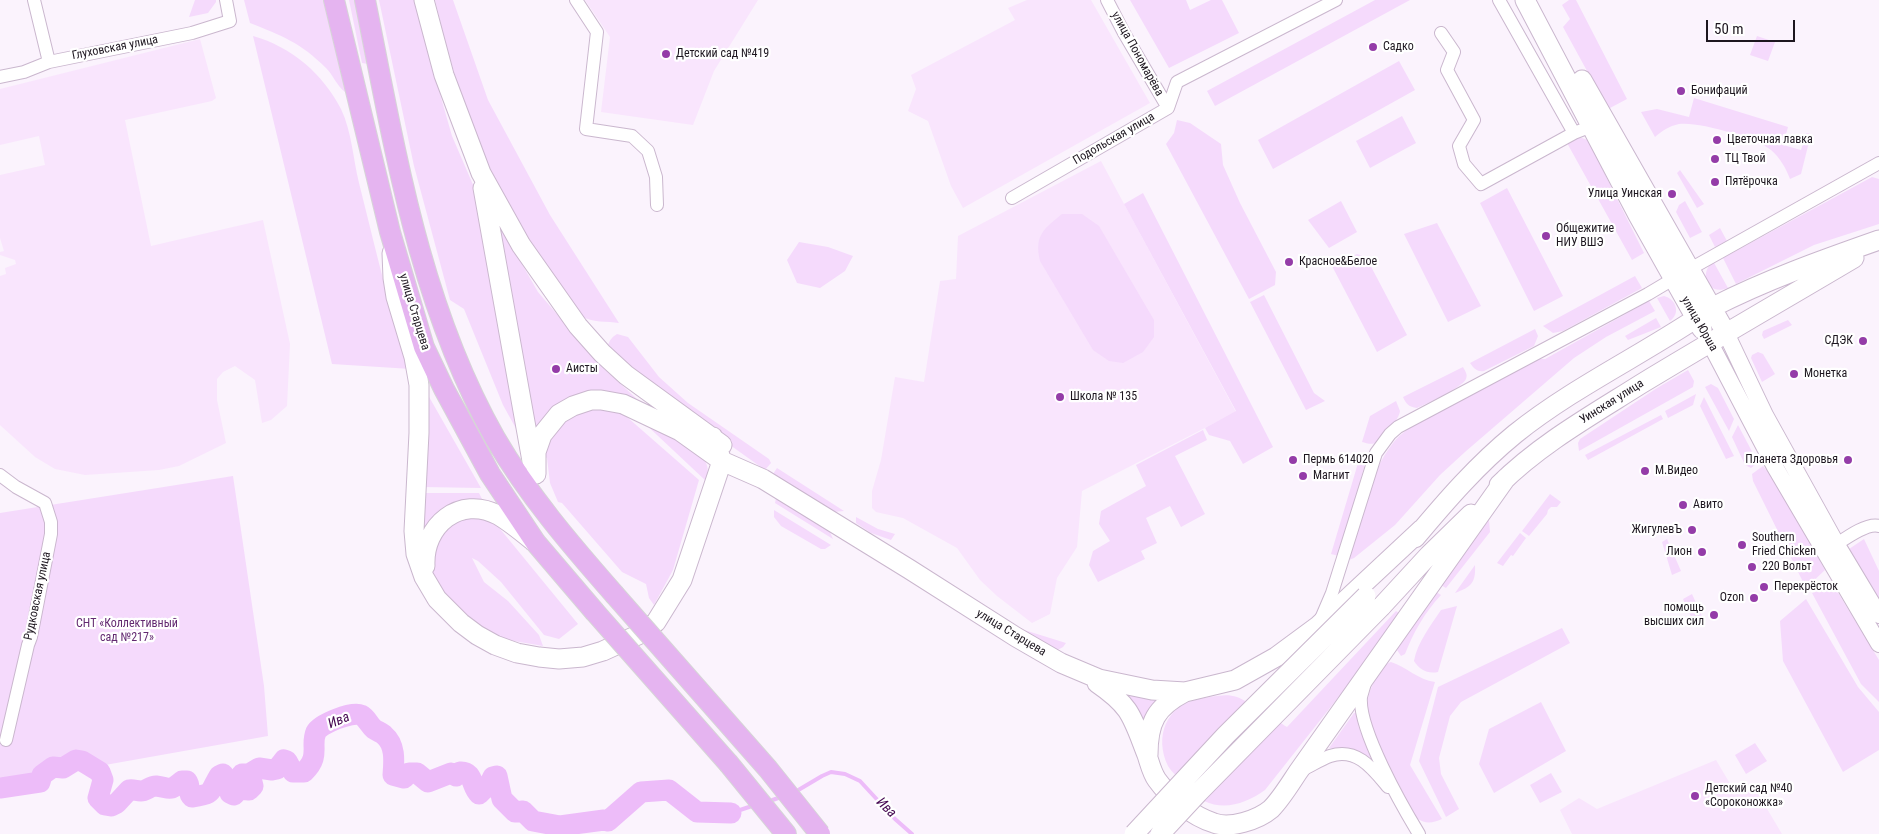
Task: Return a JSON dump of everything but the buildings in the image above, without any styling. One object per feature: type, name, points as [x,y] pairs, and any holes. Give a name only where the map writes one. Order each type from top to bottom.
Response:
[{"type":"main road","name":"улица Старцева","points":[[334,0],[390,232],[428,355],[452,405],[490,474],[536,543],[761,803]]},
{"type":"main road","name":"улица Старцева","points":[[365,0],[402,177],[429,284],[446,334],[463,374],[495,438],[513,468],[555,526],[768,769],[820,834]]},
{"type":"main road","points":[[424,0],[444,75],[481,173],[521,245],[552,291],[578,326],[602,353],[626,375],[713,437],[763,479]]},
{"type":"main road","name":"улица Юрша","points":[[1525,0],[1598,124],[1713,307],[1726,333]]},
{"type":"main road","name":"улица Юрша","points":[[1539,0],[1673,279],[1710,343]]},
{"type":"main road","points":[[481,173],[528,441],[536,474],[555,526]]},
{"type":"main road","points":[[390,232],[396,297],[414,357],[419,385],[419,433],[414,531],[420,566],[430,589],[447,610],[461,623],[495,645],[538,658],[583,657],[622,644],[656,622],[682,580],[722,461],[713,437]]},
{"type":"main road","points":[[1134,834],[1226,734],[1366,596],[1470,474],[1515,434],[1563,400],[1713,307],[1784,274],[1879,242]]},
{"type":"main road","name":"Уинская улица","points":[[1160,834],[1381,607],[1429,555],[1506,478],[1540,450],[1581,421],[1879,242]]},
{"type":"main road","name":"улица Старцева","points":[[536,474],[536,452],[546,429],[565,410],[581,402],[591,400],[612,402],[636,410],[680,431],[722,461],[763,479],[1061,663],[1099,679],[1129,687],[1185,692],[1235,680],[1276,657],[1318,626],[1422,529]]},
{"type":"main road","points":[[1061,663],[1116,696],[1130,711],[1156,779],[1167,792],[1194,814],[1216,824],[1240,824],[1253,820],[1271,809],[1506,478]]},
{"type":"main road","points":[[430,589],[425,564],[428,541],[439,524],[452,514],[469,510],[487,511],[498,515],[536,543]]},
{"type":"main road","points":[[1148,758],[1150,734],[1154,719],[1162,707],[1185,692]]},
{"type":"main road","points":[[761,803],[778,834]]},
{"type":"main road","points":[[761,803],[786,834]]},
{"type":"street","points":[[34,0],[48,62]]},
{"type":"street","name":"Глуховская улица","points":[[0,78],[24,72],[48,62],[192,33],[230,21],[226,0]]},
{"type":"street","points":[[576,0],[597,32],[586,129],[632,136],[648,151],[656,176],[656,205]]},
{"type":"street","name":"улица Пономарёва","points":[[1107,0],[1168,108]]},
{"type":"street","points":[[1499,0],[1574,133]]},
{"type":"street","name":"Подольская улица","points":[[1012,198],[1168,108],[1177,82],[1332,1]]},
{"type":"street","points":[[1441,33],[1454,52],[1447,70],[1474,120],[1459,146],[1464,164],[1481,184],[1574,133],[1598,124]]},
{"type":"street","points":[[1318,626],[1332,593],[1376,454],[1390,434],[1407,421],[1648,294],[1879,163]]},
{"type":"street","name":"улица Юрша","points":[[1726,333],[1879,644]]},
{"type":"street","name":"улица Юрша","points":[[1710,343],[1775,467],[1879,615]]},
{"type":"street","name":"Рудковская улица","points":[[0,475],[16,487],[42,500],[47,506],[51,522],[51,534],[31,637],[6,740]]},
{"type":"street","points":[[1831,549],[1865,528],[1875,525],[1879,526]]},
{"type":"street","points":[[1367,676],[1361,698],[1365,724],[1398,798],[1419,834]]},
{"type":"street","points":[[1298,772],[1331,756],[1352,756],[1367,762],[1398,798]]},
{"type":"shaded area","name":"Детский сад №419","points":[[585,0],[758,0],[714,71],[693,125],[601,112],[610,37]]},
{"type":"shaded area","points":[[1027,0],[1091,0],[1150,103],[963,208],[951,186],[928,121],[908,111],[916,89],[911,75],[1015,20],[1008,8]]},
{"type":"shaded area","points":[[200,39],[216,98],[212,101],[125,120],[151,246],[263,220],[290,344],[287,406],[271,420],[262,423],[255,380],[235,366],[223,372],[217,379],[217,400],[226,443],[179,466],[159,470],[85,475],[55,469],[35,457],[0,425],[0,276],[6,274],[5,268],[16,264],[15,260],[0,255],[0,252],[4,251],[0,238],[0,175],[45,165],[39,136],[0,145],[0,89]]},
{"type":"shaded area","name":"Школа № 135","points":[[1101,161],[1236,412],[1082,491],[1077,547],[1057,578],[1050,614],[1032,623],[980,580],[957,548],[903,518],[876,512],[872,508],[872,491],[881,460],[895,377],[924,382],[940,281],[956,279],[958,236]]},
{"type":"shaded area","name":"Детский сад №40 «Сороконожка»","points":[[1716,760],[1735,792],[1754,787],[1782,834],[1572,834],[1560,810],[1579,798],[1597,809]]},
{"type":"green space","points":[[195,0],[216,0],[216,2],[208,13],[189,17]]},
{"type":"green space","points":[[244,0],[325,0],[345,92],[326,68],[308,52],[281,36],[250,23]]},
{"type":"green space","points":[[349,0],[356,0],[368,64],[362,63]]},
{"type":"green space","points":[[379,0],[417,0],[452,136],[474,187],[503,327],[519,434],[503,405],[464,309],[450,300],[414,166]]},
{"type":"green space","points":[[435,0],[453,0],[488,100],[550,215],[619,323],[590,320],[578,313],[515,220],[501,194],[467,113]]},
{"type":"green space","points":[[1130,0],[1186,0],[1190,10],[1211,0],[1222,0],[1239,33],[1169,68]]},
{"type":"green space","points":[[1375,0],[1410,0],[1215,106],[1207,91]]},
{"type":"green space","points":[[1569,0],[1576,0],[1627,99],[1610,108],[1604,102],[1563,27],[1570,19],[1562,5]]},
{"type":"green space","points":[[253,36],[281,47],[316,73],[334,96],[341,109],[350,136],[359,183],[385,286],[411,369],[332,364]]},
{"type":"green space","points":[[1757,36],[1775,42],[1768,61],[1750,55]]},
{"type":"green space","points":[[1399,61],[1415,90],[1273,169],[1258,140]]},
{"type":"green space","points":[[1694,98],[1788,127],[1783,145],[1801,150],[1806,133],[1811,134],[1801,174],[1790,179],[1777,156],[1764,145],[1713,128],[1679,124],[1666,129],[1655,137],[1641,112],[1657,109],[1689,117]]},
{"type":"green space","points":[[1402,116],[1416,143],[1370,168],[1356,141]]},
{"type":"green space","points":[[1177,120],[1190,123],[1221,144],[1223,165],[1240,203],[1276,272],[1275,285],[1249,299],[1166,144],[1174,133]]},
{"type":"green space","points":[[1579,137],[1588,140],[1644,253],[1632,260],[1567,143]]},
{"type":"green space","points":[[1680,170],[1704,204],[1697,208],[1677,173]]},
{"type":"green space","points":[[1872,177],[1879,179],[1879,224],[1814,245],[1736,284],[1723,258]]},
{"type":"green space","points":[[1507,188],[1563,296],[1534,311],[1480,203]]},
{"type":"green space","points":[[1143,193],[1273,447],[1243,464],[1230,441],[1209,435],[1205,428],[1236,411],[1124,204]]},
{"type":"green space","points":[[1341,201],[1357,232],[1329,248],[1308,220]]},
{"type":"green space","points":[[1685,201],[1702,232],[1690,238],[1676,212],[1679,205]]},
{"type":"green space","points":[[1062,214],[1082,214],[1099,226],[1154,320],[1154,337],[1143,352],[1123,363],[1109,361],[1093,350],[1040,261],[1038,245],[1042,233]]},
{"type":"green space","points":[[495,217],[538,292],[602,367],[649,410],[612,395],[531,437]]},
{"type":"green space","points":[[1437,223],[1481,306],[1448,322],[1404,234]]},
{"type":"green space","points":[[1720,228],[1727,241],[1715,247],[1709,235]]},
{"type":"green space","points":[[799,242],[828,247],[853,256],[845,271],[820,288],[797,283],[787,260]]},
{"type":"green space","points":[[1357,254],[1366,257],[1407,335],[1377,352],[1332,266]]},
{"type":"green space","points":[[1713,261],[1728,288],[1715,289],[1707,283],[1706,272]]},
{"type":"green space","points":[[1635,276],[1642,288],[1563,331],[1553,333],[1543,326]]},
{"type":"green space","points":[[1264,295],[1314,393],[1325,401],[1306,410],[1250,302]]},
{"type":"green space","points":[[1664,296],[1672,300],[1676,307],[1675,314],[1670,321],[1657,298]]},
{"type":"green space","points":[[1649,301],[1655,311],[1606,337],[1574,358],[1440,475],[1395,525],[1349,560],[1361,514],[1377,469],[1399,436],[1432,414],[1538,359],[1545,359]]},
{"type":"green space","points":[[1656,318],[1661,327],[1628,340],[1625,336]]},
{"type":"green space","points":[[1788,320],[1792,325],[1764,339],[1763,331]]},
{"type":"green space","points":[[1535,329],[1538,336],[1534,346],[1484,371],[1476,370],[1470,363]]},
{"type":"green space","points":[[617,334],[628,337],[659,377],[688,403],[769,459],[771,463],[765,470],[681,410],[611,350],[608,345]]},
{"type":"green space","points":[[1758,352],[1763,354],[1775,374],[1762,382],[1751,358],[1752,355]]},
{"type":"green space","points":[[1463,367],[1466,379],[1452,391],[1417,408],[1405,402],[1403,397]]},
{"type":"green space","points":[[1688,370],[1694,381],[1693,387],[1579,451],[1578,443],[1580,439],[1657,388]]},
{"type":"green space","points":[[1711,384],[1718,388],[1734,419],[1729,431],[1705,387]]},
{"type":"green space","points":[[424,388],[481,488],[423,487]]},
{"type":"green space","points":[[1696,394],[1693,405],[1668,418],[1665,411]]},
{"type":"green space","points":[[1704,397],[1734,456],[1726,459],[1700,406]]},
{"type":"green space","points":[[1396,401],[1400,411],[1390,429],[1375,443],[1362,442],[1370,416]]},
{"type":"green space","points":[[598,409],[618,412],[627,417],[699,480],[673,570],[654,605],[649,598],[646,584],[622,572],[562,503],[558,502],[550,483],[547,458],[545,457],[557,430],[570,418]]},
{"type":"green space","points":[[1661,415],[1663,419],[1588,460],[1585,455]]},
{"type":"green space","points":[[641,420],[676,439],[701,456],[707,466],[706,481]]},
{"type":"green space","points":[[1738,425],[1757,461],[1751,468],[1745,465],[1732,437]]},
{"type":"green space","points":[[1203,430],[1207,440],[1175,456],[1205,514],[1181,527],[1170,506],[1146,518],[1157,543],[1141,551],[1145,559],[1098,582],[1089,565],[1093,551],[1110,541],[1099,524],[1101,511],[1146,486],[1136,465]]},
{"type":"green space","points":[[1361,453],[1365,459],[1365,464],[1339,556],[1331,554]]},
{"type":"green space","points":[[1763,466],[1779,485],[1825,570],[1806,588],[1753,481],[1752,474]]},
{"type":"green space","points":[[777,468],[844,511],[834,512],[773,474]]},
{"type":"green space","name":"СНТ «Коллективный сад №217»","points":[[233,476],[264,686],[268,736],[105,765],[0,780],[0,513]]},
{"type":"green space","points":[[423,493],[479,493],[485,505],[423,539]]},
{"type":"green space","points":[[1550,494],[1561,502],[1557,507],[1551,507],[1548,510],[1547,514],[1529,536],[1522,531]]},
{"type":"green space","points":[[776,498],[830,532],[833,539],[775,503]]},
{"type":"green space","points":[[774,510],[831,545],[821,549],[781,526],[774,517]]},
{"type":"green space","points":[[856,517],[878,529],[895,534],[891,540],[871,533],[856,523]]},
{"type":"green space","points":[[463,518],[492,519],[578,624],[559,639],[544,635],[501,582],[478,561],[472,558],[484,582],[508,601],[539,635],[543,646],[508,640],[486,632],[458,609],[444,594],[434,577],[431,565],[438,539],[445,528]]},
{"type":"green space","points":[[1489,520],[1490,532],[1446,588],[1439,584]]},
{"type":"green space","points":[[1520,533],[1526,538],[1513,556],[1511,555],[1503,566],[1497,563]]},
{"type":"green space","points":[[1667,539],[1681,571],[1672,575],[1662,542]]},
{"type":"green space","points":[[1864,539],[1879,571],[1879,604],[1849,549]]},
{"type":"green space","points":[[1475,565],[1475,576],[1471,584],[1455,593]]},
{"type":"green space","points":[[1831,581],[1879,660],[1879,702],[1861,684],[1812,593]]},
{"type":"green space","points":[[1433,590],[1441,595],[1425,616],[1405,654],[1401,656],[1397,650],[1399,645]]},
{"type":"green space","points":[[1692,594],[1706,625],[1694,623],[1683,599]]},
{"type":"green space","points":[[1806,599],[1858,687],[1879,712],[1879,750],[1843,772],[1783,661],[1780,621]]},
{"type":"green space","points":[[977,600],[1021,629],[1066,643],[1056,651],[975,603]]},
{"type":"green space","points":[[1457,606],[1438,672],[1424,671],[1414,661],[1421,641],[1441,610]]},
{"type":"green space","points":[[1396,611],[1399,613],[1352,680],[1265,790],[1251,799],[1236,804],[1212,804],[1200,798],[1170,769],[1164,755],[1163,734],[1171,715],[1178,708],[1188,702],[1199,699],[1228,695],[1237,697],[1287,727]]},
{"type":"green space","points":[[1562,628],[1570,643],[1461,702],[1450,716],[1439,758],[1441,774],[1459,809],[1446,817],[1419,761],[1438,687]]},
{"type":"green space","points":[[1391,662],[1423,679],[1435,682],[1410,765],[1442,819],[1435,822],[1428,823],[1415,817],[1369,726],[1367,705],[1372,686],[1379,673]]},
{"type":"green space","points":[[1120,691],[1167,695],[1144,728]]},
{"type":"green space","points":[[1541,702],[1566,751],[1494,793],[1479,764],[1489,729]]},
{"type":"green space","points":[[1354,713],[1356,713],[1359,728],[1374,760],[1356,751],[1329,748]]},
{"type":"green space","points":[[1755,743],[1767,761],[1746,774],[1735,755]]},
{"type":"green space","points":[[1551,773],[1562,792],[1540,803],[1530,785]]},
{"type":"waterway","name":"Ива","points":[[0,788],[40,782],[42,775],[53,767],[63,768],[76,760],[82,761],[100,772],[103,780],[98,798],[105,805],[111,806],[117,803],[129,790],[143,791],[156,786],[170,788],[175,787],[182,781],[187,781],[192,797],[208,794],[219,776],[223,774],[230,793],[234,795],[239,789],[249,790],[253,786],[252,782],[243,778],[242,774],[249,774],[259,768],[277,769],[284,760],[287,761],[293,772],[304,772],[314,756],[314,737],[316,732],[323,725],[357,714],[363,716],[391,744],[394,765],[393,775],[404,778],[409,773],[417,773],[428,782],[451,773],[456,776],[460,772],[465,772],[470,777],[479,794],[493,777],[497,776],[502,799],[515,812],[523,811],[533,821],[560,826],[608,821],[641,792],[669,790],[697,812],[731,813]]},
{"type":"waterway","name":"Ива","points":[[795,792],[831,772],[845,774],[860,781],[895,819],[912,834]]},
{"type":"waterway","points":[[767,802],[781,797]]},
{"type":"waterway","points":[[731,813],[755,805]]},
{"type":"place","name":"Садко","points":[[1373,47]]},
{"type":"place","name":"Детский сад №419","points":[[666,54]]},
{"type":"place","name":"Бонифаций","points":[[1681,91]]},
{"type":"place","name":"Цветочная лавка","points":[[1717,140]]},
{"type":"place","name":"ТЦ Твой","points":[[1715,159]]},
{"type":"place","name":"Пятёрочка","points":[[1715,182]]},
{"type":"place","name":"Улица Уинская","points":[[1672,194]]},
{"type":"place","name":"Общежитие НИУ ВШЭ","points":[[1546,236]]},
{"type":"place","name":"Красное&Белое","points":[[1289,262]]},
{"type":"place","name":"СДЭК","points":[[1863,341]]},
{"type":"place","name":"Аисты","points":[[556,369]]},
{"type":"place","name":"Монетка","points":[[1794,374]]},
{"type":"place","name":"Школа № 135","points":[[1060,397]]},
{"type":"place","name":"Пермь 614020","points":[[1293,460]]},
{"type":"place","name":"Планета Здоровья","points":[[1848,460]]},
{"type":"place","name":"М.Видео","points":[[1645,471]]},
{"type":"place","name":"Магнит","points":[[1303,476]]},
{"type":"place","name":"Авито","points":[[1683,505]]},
{"type":"place","name":"ЖигулевЪ","points":[[1692,530]]},
{"type":"place","name":"Southern Fried Chicken","points":[[1742,545]]},
{"type":"place","name":"Лион","points":[[1702,552]]},
{"type":"place","name":"220 Вольт","points":[[1752,567]]},
{"type":"place","name":"Перекрёсток","points":[[1764,587]]},
{"type":"place","name":"Ozon","points":[[1754,598]]},
{"type":"place","name":"помощь высших сил","points":[[1714,615]]},
{"type":"place","name":"Детский сад №40 «Сороконожка»","points":[[1695,796]]}]
